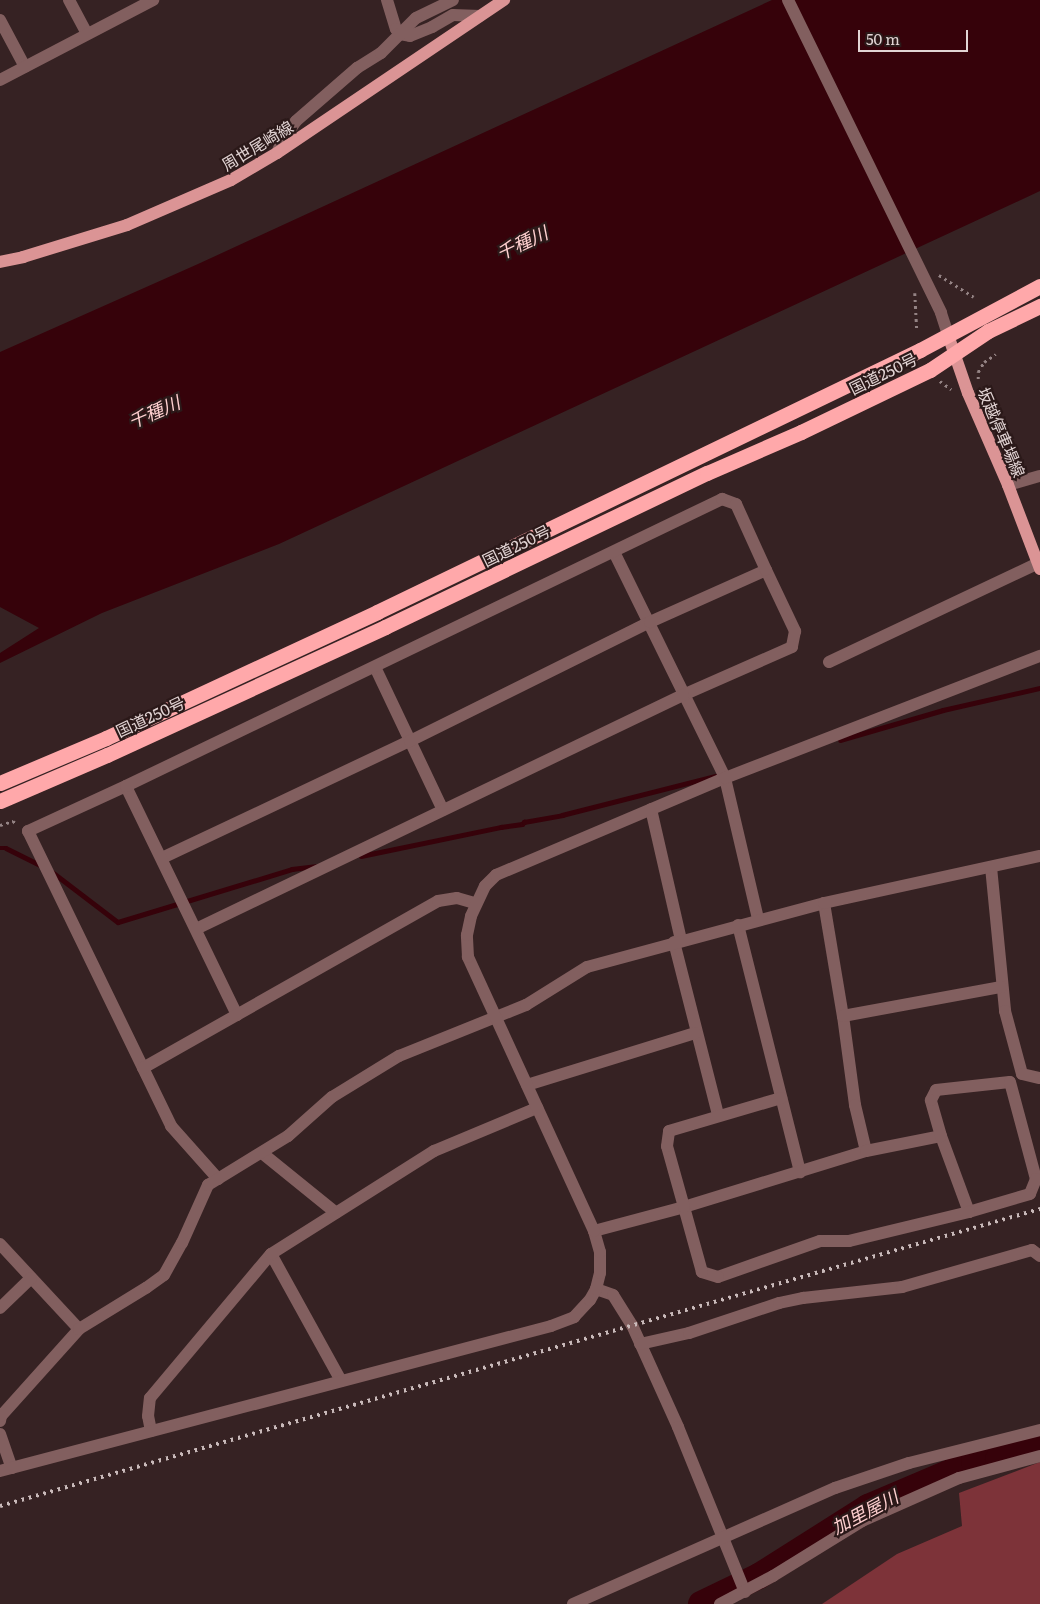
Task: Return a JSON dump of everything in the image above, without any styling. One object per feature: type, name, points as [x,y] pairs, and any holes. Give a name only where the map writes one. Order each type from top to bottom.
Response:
[{"type":"highway","name":"国道250号","points":[[0,783],[115,734],[696,460],[948,335],[1040,286]]},
{"type":"highway","name":"国道250号","points":[[0,801],[107,755],[385,627],[707,473],[801,432],[930,370],[988,331],[1040,306]]},
{"type":"main road","name":"周世尾崎線","points":[[0,262],[23,258],[152,216],[231,180],[278,153],[504,0]]},
{"type":"main road","name":"坂越停車場線","points":[[948,335],[953,355],[1008,485],[1039,566]]},
{"type":"street","points":[[69,0],[87,34]]},
{"type":"street","points":[[387,0],[396,29],[400,34],[410,36],[432,27],[453,15],[480,16]]},
{"type":"street","points":[[278,153],[282,141],[296,121],[357,68],[381,53],[416,18],[453,0]]},
{"type":"street","points":[[788,0],[940,313],[948,335]]},
{"type":"street","points":[[0,80],[150,1]]},
{"type":"street","points":[[0,20],[24,67]]},
{"type":"street","points":[[1008,485],[1040,476]]},
{"type":"street","points":[[196,929],[683,695],[792,647],[795,631],[736,504],[722,499],[126,786],[28,831],[171,1126],[218,1179]]},
{"type":"street","points":[[614,552],[725,778],[758,919]]},
{"type":"street","points":[[829,662],[1039,566]]},
{"type":"street","points":[[162,858],[410,741],[650,622],[766,570]]},
{"type":"street","points":[[0,1434],[6,1470],[551,1326],[574,1317],[590,1300],[596,1289],[600,1273],[600,1252],[594,1231],[468,957],[467,935],[475,904],[485,886],[496,875],[725,778],[1040,656]]},
{"type":"street","points":[[375,666],[443,810]]},
{"type":"street","points":[[126,786],[237,1015]]},
{"type":"street","points":[[651,810],[695,1033],[718,1116]]},
{"type":"street","points":[[0,1421],[1,1416],[79,1329],[164,1275],[182,1243],[208,1186],[288,1136],[332,1096],[399,1056],[526,1005],[587,967],[758,919],[1040,856]]},
{"type":"street","points":[[991,867],[1001,987],[1005,1012],[1022,1074]]},
{"type":"street","points":[[143,1068],[438,900],[457,898],[475,904]]},
{"type":"street","points":[[824,903],[843,1016],[854,1105],[866,1151]]},
{"type":"street","points":[[738,925],[800,1172]]},
{"type":"street","points":[[843,1016],[1001,987]]},
{"type":"street","points":[[527,1085],[695,1033]]},
{"type":"street","points":[[969,1212],[941,1136],[931,1100],[936,1090],[1010,1082],[1022,1074],[1040,1078]]},
{"type":"street","points":[[781,1098],[669,1131],[666,1146],[702,1272],[718,1277],[820,1241],[849,1241],[969,1212],[1030,1194],[1036,1179],[1010,1082]]},
{"type":"street","points":[[152,1431],[148,1416],[150,1398],[271,1254],[434,1151],[537,1108]]},
{"type":"street","points":[[594,1231],[684,1207],[866,1151],[941,1136]]},
{"type":"street","points":[[262,1153],[336,1213]]},
{"type":"street","points":[[0,1244],[79,1329]]},
{"type":"street","points":[[640,1344],[689,1333],[779,1303],[804,1298],[902,1287],[1032,1250],[1040,1256]]},
{"type":"street","points":[[271,1254],[341,1381]]},
{"type":"street","points":[[0,1308],[30,1278]]},
{"type":"street","points":[[596,1289],[613,1295],[640,1344],[724,1538],[745,1592]]},
{"type":"street","points":[[573,1604],[835,1488],[891,1469],[1040,1430]]},
{"type":"street","points":[[720,1604],[745,1592],[871,1517],[959,1478],[1040,1456]]},
{"type":"path","points":[[935,267],[939,276],[974,297]]},
{"type":"path","points":[[978,381],[978,372],[984,362],[996,354]]},
{"type":"path","points":[[936,381],[949,386],[952,392]]},
{"type":"path","points":[[0,825],[12,821],[28,831]]},
{"type":"shaded area","points":[[1040,1462],[1040,1604],[822,1604],[897,1554],[962,1526],[959,1493]]},
{"type":"water","name":"千種川","points":[[772,0],[1040,0],[1040,191],[279,544],[102,613],[0,663],[0,653],[39,628],[0,607],[0,352],[198,264]]},
{"type":"waterway","points":[[840,740],[943,710],[1040,688]]},
{"type":"waterway","points":[[361,856],[562,815],[715,776]]},
{"type":"waterway","points":[[0,848],[6,848],[42,866]]},
{"type":"waterway","points":[[51,871],[118,922],[292,869],[315,866]]},
{"type":"waterway","name":"加里屋川","points":[[701,1604],[759,1576],[868,1507],[974,1462],[998,1459],[1040,1445]]},
{"type":"railway","points":[[0,1506],[1040,1209]]}]
